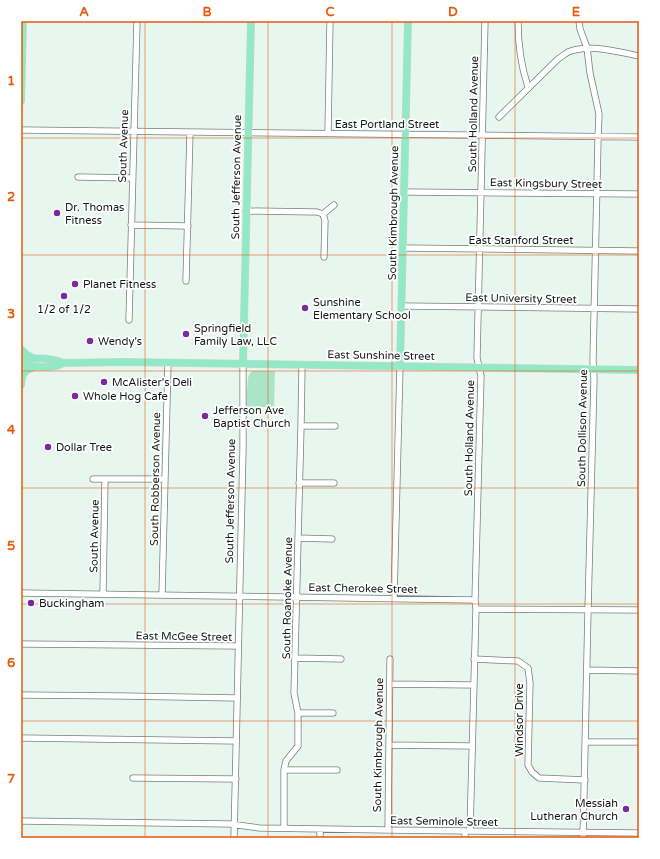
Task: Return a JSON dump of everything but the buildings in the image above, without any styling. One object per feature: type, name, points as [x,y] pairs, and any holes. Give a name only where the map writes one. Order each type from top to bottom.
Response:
[{"type":"main road","points":[[21,101],[23,21]]},
{"type":"main road","name":"South Jefferson Avenue","points":[[243,364],[251,21]]},
{"type":"main road","name":"South Kimbrough Avenue","points":[[400,366],[408,21]]},
{"type":"main road","points":[[21,349],[37,363]]},
{"type":"main road","points":[[21,358],[37,363]]},
{"type":"main road","name":"East Sunshine Street","points":[[37,363],[53,360],[63,363],[123,362],[639,370]]},
{"type":"main road","points":[[21,365],[37,363]]},
{"type":"main road","points":[[21,385],[24,372],[37,363]]},
{"type":"street","name":"South Avenue","points":[[129,320],[137,21]]},
{"type":"street","points":[[328,133],[330,21]]},
{"type":"street","name":"South Holland Avenue","points":[[465,838],[467,831],[472,746],[476,609],[481,376],[477,358],[485,21]]},
{"type":"street","points":[[518,21],[518,41],[525,80],[528,87]]},
{"type":"street","name":"South Dollison Avenue","points":[[579,21],[580,29],[587,48],[590,73],[599,114],[583,835]]},
{"type":"street","points":[[499,117],[558,59],[569,52],[587,48],[639,56]]},
{"type":"street","name":"East Portland Street","points":[[21,130],[639,136]]},
{"type":"street","points":[[186,281],[190,132]]},
{"type":"street","points":[[78,177],[132,178]]},
{"type":"street","name":"East Kingsbury Street","points":[[405,192],[639,194]]},
{"type":"street","points":[[323,214],[334,205]]},
{"type":"street","points":[[246,211],[318,212],[323,214]]},
{"type":"street","points":[[323,214],[325,221],[324,257]]},
{"type":"street","points":[[131,225],[188,226]]},
{"type":"street","name":"East Stanford Street","points":[[403,248],[639,251]]},
{"type":"street","name":"East University Street","points":[[402,306],[639,309]]},
{"type":"street","name":"South Robberson Avenue","points":[[162,595],[168,363]]},
{"type":"street","name":"South Jefferson Avenue","points":[[234,838],[243,449],[243,364]]},
{"type":"street","name":"South Roanoke Avenue","points":[[284,828],[284,770],[286,761],[298,746],[298,712],[294,693],[302,365]]},
{"type":"street","name":"South Kimbrough Avenue","points":[[394,598],[400,366]]},
{"type":"street","points":[[301,426],[335,426]]},
{"type":"street","points":[[93,479],[165,480]]},
{"type":"street","name":"South Avenue","points":[[103,594],[105,479]]},
{"type":"street","points":[[300,483],[334,483]]},
{"type":"street","points":[[298,538],[332,539]]},
{"type":"street","name":"East Cherokee Street","points":[[21,594],[130,594],[475,600]]},
{"type":"street","points":[[476,609],[639,610]]},
{"type":"street","name":"East McGee Street","points":[[21,644],[238,646]]},
{"type":"street","points":[[295,658],[341,659]]},
{"type":"street","name":"South Kimbrough Avenue","points":[[388,830],[390,659]]},
{"type":"street","name":"Windsor Drive","points":[[474,659],[518,661],[528,668],[530,683],[528,765],[532,772],[539,778],[585,780]]},
{"type":"street","points":[[587,670],[639,671]]},
{"type":"street","points":[[390,684],[474,685]]},
{"type":"street","points":[[21,696],[237,698]]},
{"type":"street","points":[[298,712],[334,713]]},
{"type":"street","points":[[21,738],[236,741]]},
{"type":"street","points":[[586,742],[639,742]]},
{"type":"street","points":[[389,745],[472,746]]},
{"type":"street","points":[[284,770],[337,770]]},
{"type":"street","points":[[133,778],[236,779]]},
{"type":"street","name":"East Seminole Street","points":[[21,821],[234,824],[259,828],[467,831],[524,835],[639,833]]},
{"type":"street","points":[[320,829],[320,838]]},
{"type":"green space","points":[[252,371],[275,371],[274,407],[246,407],[248,378]]},
{"type":"place","name":"Dr. Thomas Fitness","points":[[57,213]]},
{"type":"place","name":"Planet Fitness","points":[[75,284]]},
{"type":"place","name":"1/2 of 1/2","points":[[64,296]]},
{"type":"place","name":"Sunshine Elementary School","points":[[305,308]]},
{"type":"place","name":"Springfield Family Law, LLC","points":[[186,334]]},
{"type":"place","name":"Wendy's","points":[[90,341]]},
{"type":"place","name":"McAlister's Deli","points":[[104,382]]},
{"type":"place","name":"Whole Hog Cafe","points":[[75,396]]},
{"type":"place","name":"Jefferson Ave Baptist Church","points":[[205,416]]},
{"type":"place","name":"Dollar Tree","points":[[48,447]]},
{"type":"place","name":"Buckingham","points":[[31,603]]},
{"type":"place","name":"Messiah Lutheran Church","points":[[626,809]]}]
